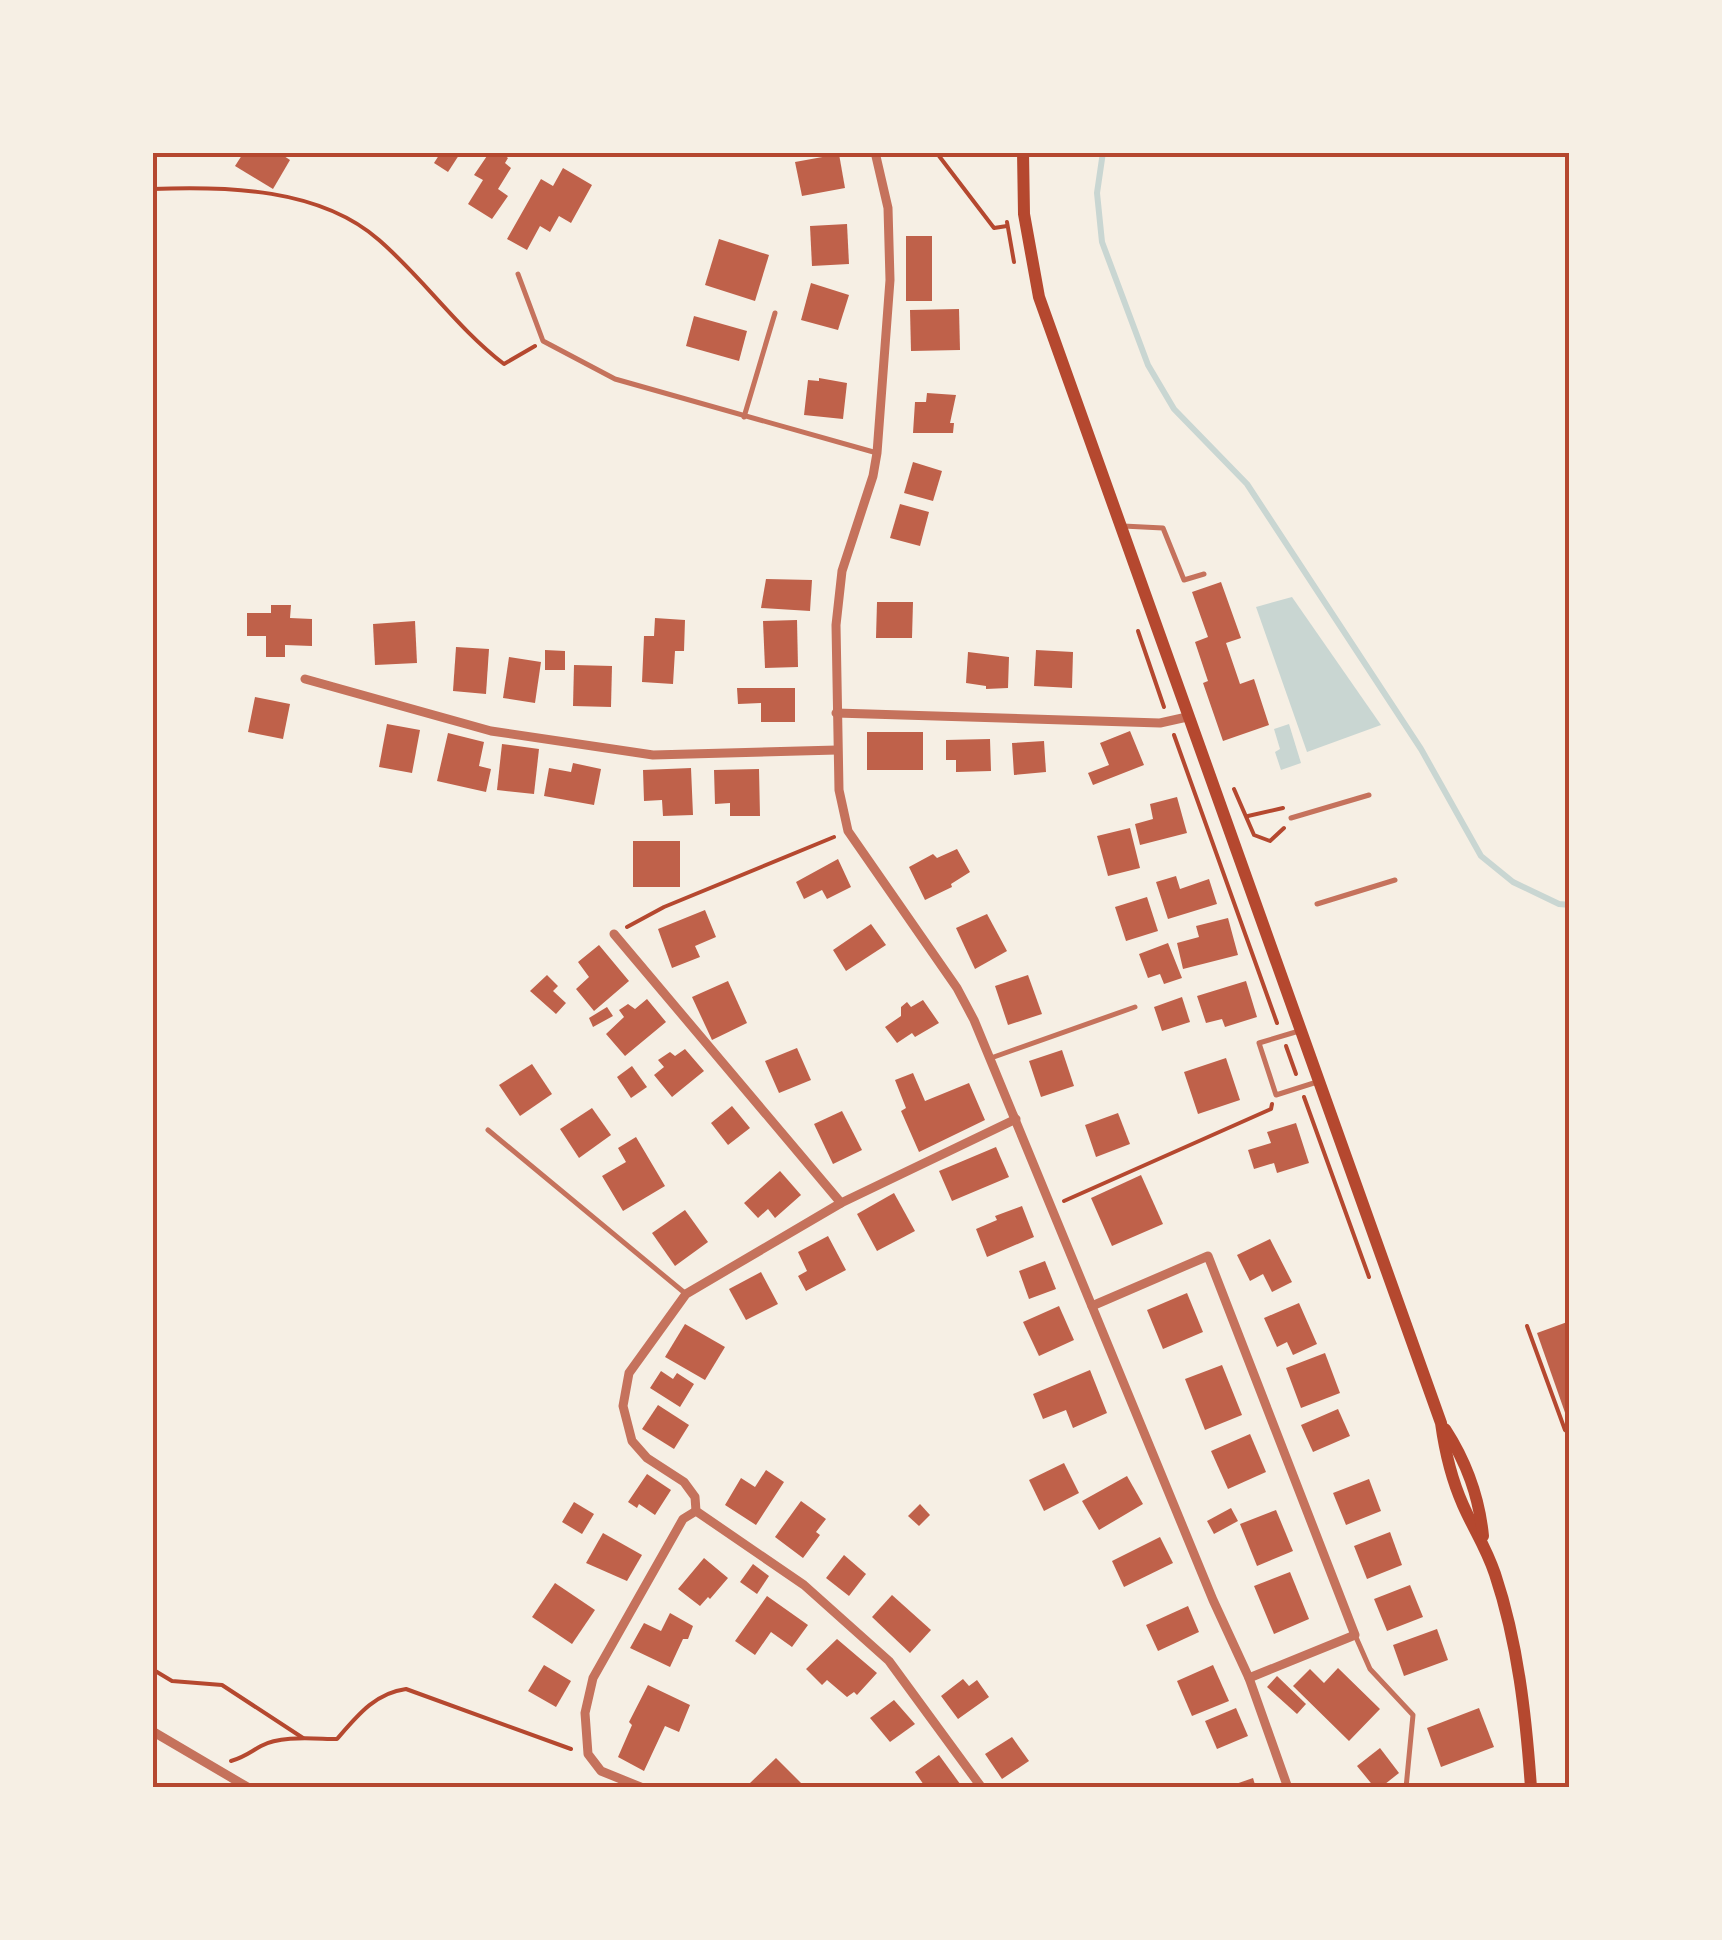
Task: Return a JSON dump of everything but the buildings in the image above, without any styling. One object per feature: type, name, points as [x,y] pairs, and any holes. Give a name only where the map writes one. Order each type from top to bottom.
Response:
[{"type":"main road","points":[[1022,152],[1024,214],[1039,298],[1441,1423],[1447,1463],[1464,1507],[1484,1540],[1513,1644],[1523,1698],[1531,1788]]},
{"type":"street","points":[[875,152],[888,208],[890,280],[876,453],[873,476],[842,571],[836,624],[838,790],[848,832],[957,988],[990,1058],[1249,1678],[1288,1788]]},
{"type":"street","points":[[305,679],[491,731],[653,755],[836,750]]},
{"type":"street","points":[[836,713],[1160,723],[1187,716]]},
{"type":"street","points":[[614,934],[842,1203]]},
{"type":"street","points":[[696,1511],[695,1498],[684,1482],[648,1458],[632,1441],[623,1406],[630,1374],[686,1294],[842,1203],[1016,1119]]},
{"type":"street","points":[[1092,1306],[1208,1256],[1355,1635],[1249,1678]]},
{"type":"street","points":[[643,1788],[601,1770],[594,1762],[588,1754],[585,1713],[593,1678],[683,1519],[696,1511]]},
{"type":"street","points":[[696,1511],[804,1585],[889,1661],[982,1788]]},
{"type":"street","points":[[152,1731],[249,1788]]},
{"type":"lane","points":[[518,274],[542,341],[615,379],[876,453]]},
{"type":"lane","points":[[744,417],[775,313]]},
{"type":"lane","points":[[1120,526],[1162,528],[1184,580],[1204,574]]},
{"type":"lane","points":[[1291,820],[1368,794]]},
{"type":"lane","points":[[1317,904],[1395,880]]},
{"type":"lane","points":[[990,1058],[1135,1007]]},
{"type":"lane","points":[[1302,1030],[1260,1043],[1276,1095],[1320,1081]]},
{"type":"lane","points":[[488,1130],[686,1294]]},
{"type":"lane","points":[[1355,1635],[1370,1669],[1413,1716],[1406,1788]]},
{"type":"path","points":[[936,152],[994,228],[1007,226]]},
{"type":"path","points":[[152,189],[195,187],[277,194],[332,210],[378,238],[475,342],[504,364],[542,341]]},
{"type":"path","points":[[1174,736],[1369,1277]]},
{"type":"path","points":[[1262,812],[1248,816],[1254,834],[1270,841],[1291,820]]},
{"type":"path","points":[[614,934],[664,906],[848,832]]},
{"type":"path","points":[[1051,1207],[1270,1109],[1276,1095]]},
{"type":"path","points":[[1526,1326],[1565,1430],[1570,1434]]},
{"type":"path","points":[[152,1669],[172,1681],[222,1684],[304,1738]]},
{"type":"path","points":[[212,1765],[246,1757],[263,1744],[304,1738],[337,1739],[362,1710],[390,1691],[406,1689],[558,1746]]},
{"type":"shaded area","points":[[1292,597],[1381,725],[1307,752],[1256,607]]},
{"type":"shaded area","points":[[1289,724],[1301,763],[1281,770],[1274,729]]},
{"type":"waterway","points":[[1103,152],[1097,193],[1102,242],[1148,365],[1174,409],[1247,484],[1421,749],[1481,856],[1513,882],[1559,904],[1570,905]]}]
